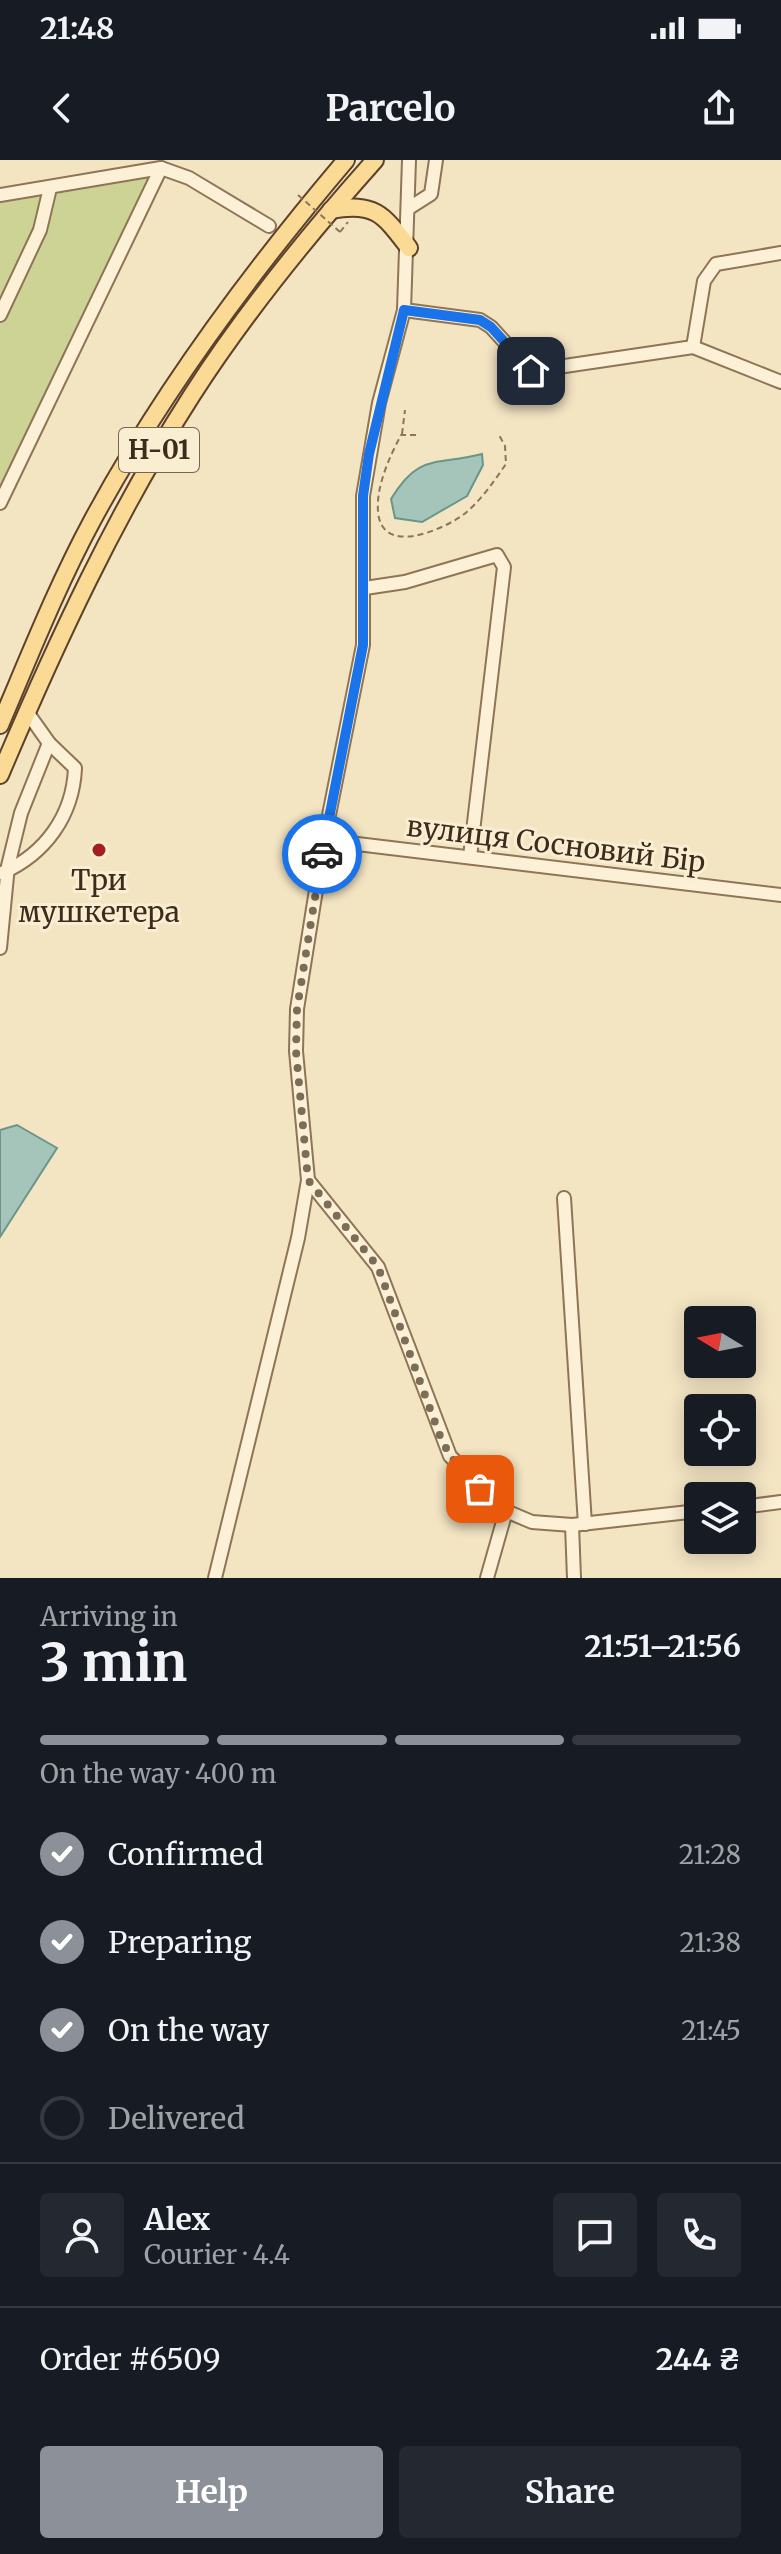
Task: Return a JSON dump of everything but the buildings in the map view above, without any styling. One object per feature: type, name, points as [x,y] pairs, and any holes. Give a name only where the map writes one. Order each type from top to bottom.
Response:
[{"type":"main road","name":"Н-01","points":[[0,725],[92,523],[181,372],[288,229],[346,160]]},
{"type":"main road","name":"Н-01","points":[[0,775],[91,572],[184,407],[243,321],[375,160]]},
{"type":"main road","points":[[331,210],[355,205],[373,209],[386,217],[409,248]]},
{"type":"street","points":[[215,1578],[298,1238],[308,1180],[296,1051],[297,1009],[324,840],[363,645],[363,496],[369,454],[404,310],[409,248],[409,160]]},
{"type":"street","points":[[409,208],[431,194],[436,160]]},
{"type":"street","points":[[0,503],[114,260],[161,168]]},
{"type":"street","points":[[0,195],[161,168],[189,178],[269,226]]},
{"type":"street","points":[[0,315],[40,230],[50,188]]},
{"type":"street","points":[[693,347],[704,281],[716,264],[781,253]]},
{"type":"street","points":[[404,310],[480,320],[491,327],[531,371],[693,347],[781,382]]},
{"type":"street","points":[[365,588],[405,582],[497,555],[504,567],[470,857]]},
{"type":"street","points":[[4,872],[27,862],[52,835],[74,792],[75,768],[49,743],[27,712]]},
{"type":"street","points":[[0,948],[4,872],[21,813],[49,743]]},
{"type":"street","name":"вулиця Сосновий Бір","points":[[324,840],[781,895]]},
{"type":"street","points":[[308,1180],[378,1267],[450,1456],[506,1511],[532,1522],[579,1525],[684,1513]]},
{"type":"street","points":[[564,1198],[579,1525],[574,1578]]},
{"type":"street","points":[[756,1505],[781,1502]]},
{"type":"street","points":[[487,1578],[506,1511]]},
{"type":"path","points":[[298,195],[340,232],[349,222]]},
{"type":"path","points":[[405,410],[401,435],[386,470],[378,511],[383,527],[394,535],[412,537],[447,525],[464,514],[506,464],[505,446],[499,435]]},
{"type":"path","points":[[401,435],[416,435]]},
{"type":"green space","points":[[161,168],[0,505],[0,195]]},
{"type":"water","points":[[482,454],[483,465],[467,496],[422,522],[395,518],[391,499],[401,484],[420,467]]},
{"type":"water","points":[[17,1125],[57,1148],[0,1237],[0,1130]]},
{"type":"way so far","points":[[322,854],[297,1009],[296,1051],[308,1180],[378,1267],[440,1436],[450,1456],[480,1489]]},
{"type":"place","name":"Три мушкетера","points":[[99,850]]},
{"type":"route","points":[[322,854],[363,645],[363,496],[369,454],[404,310],[480,320],[491,327],[531,371]]}]
